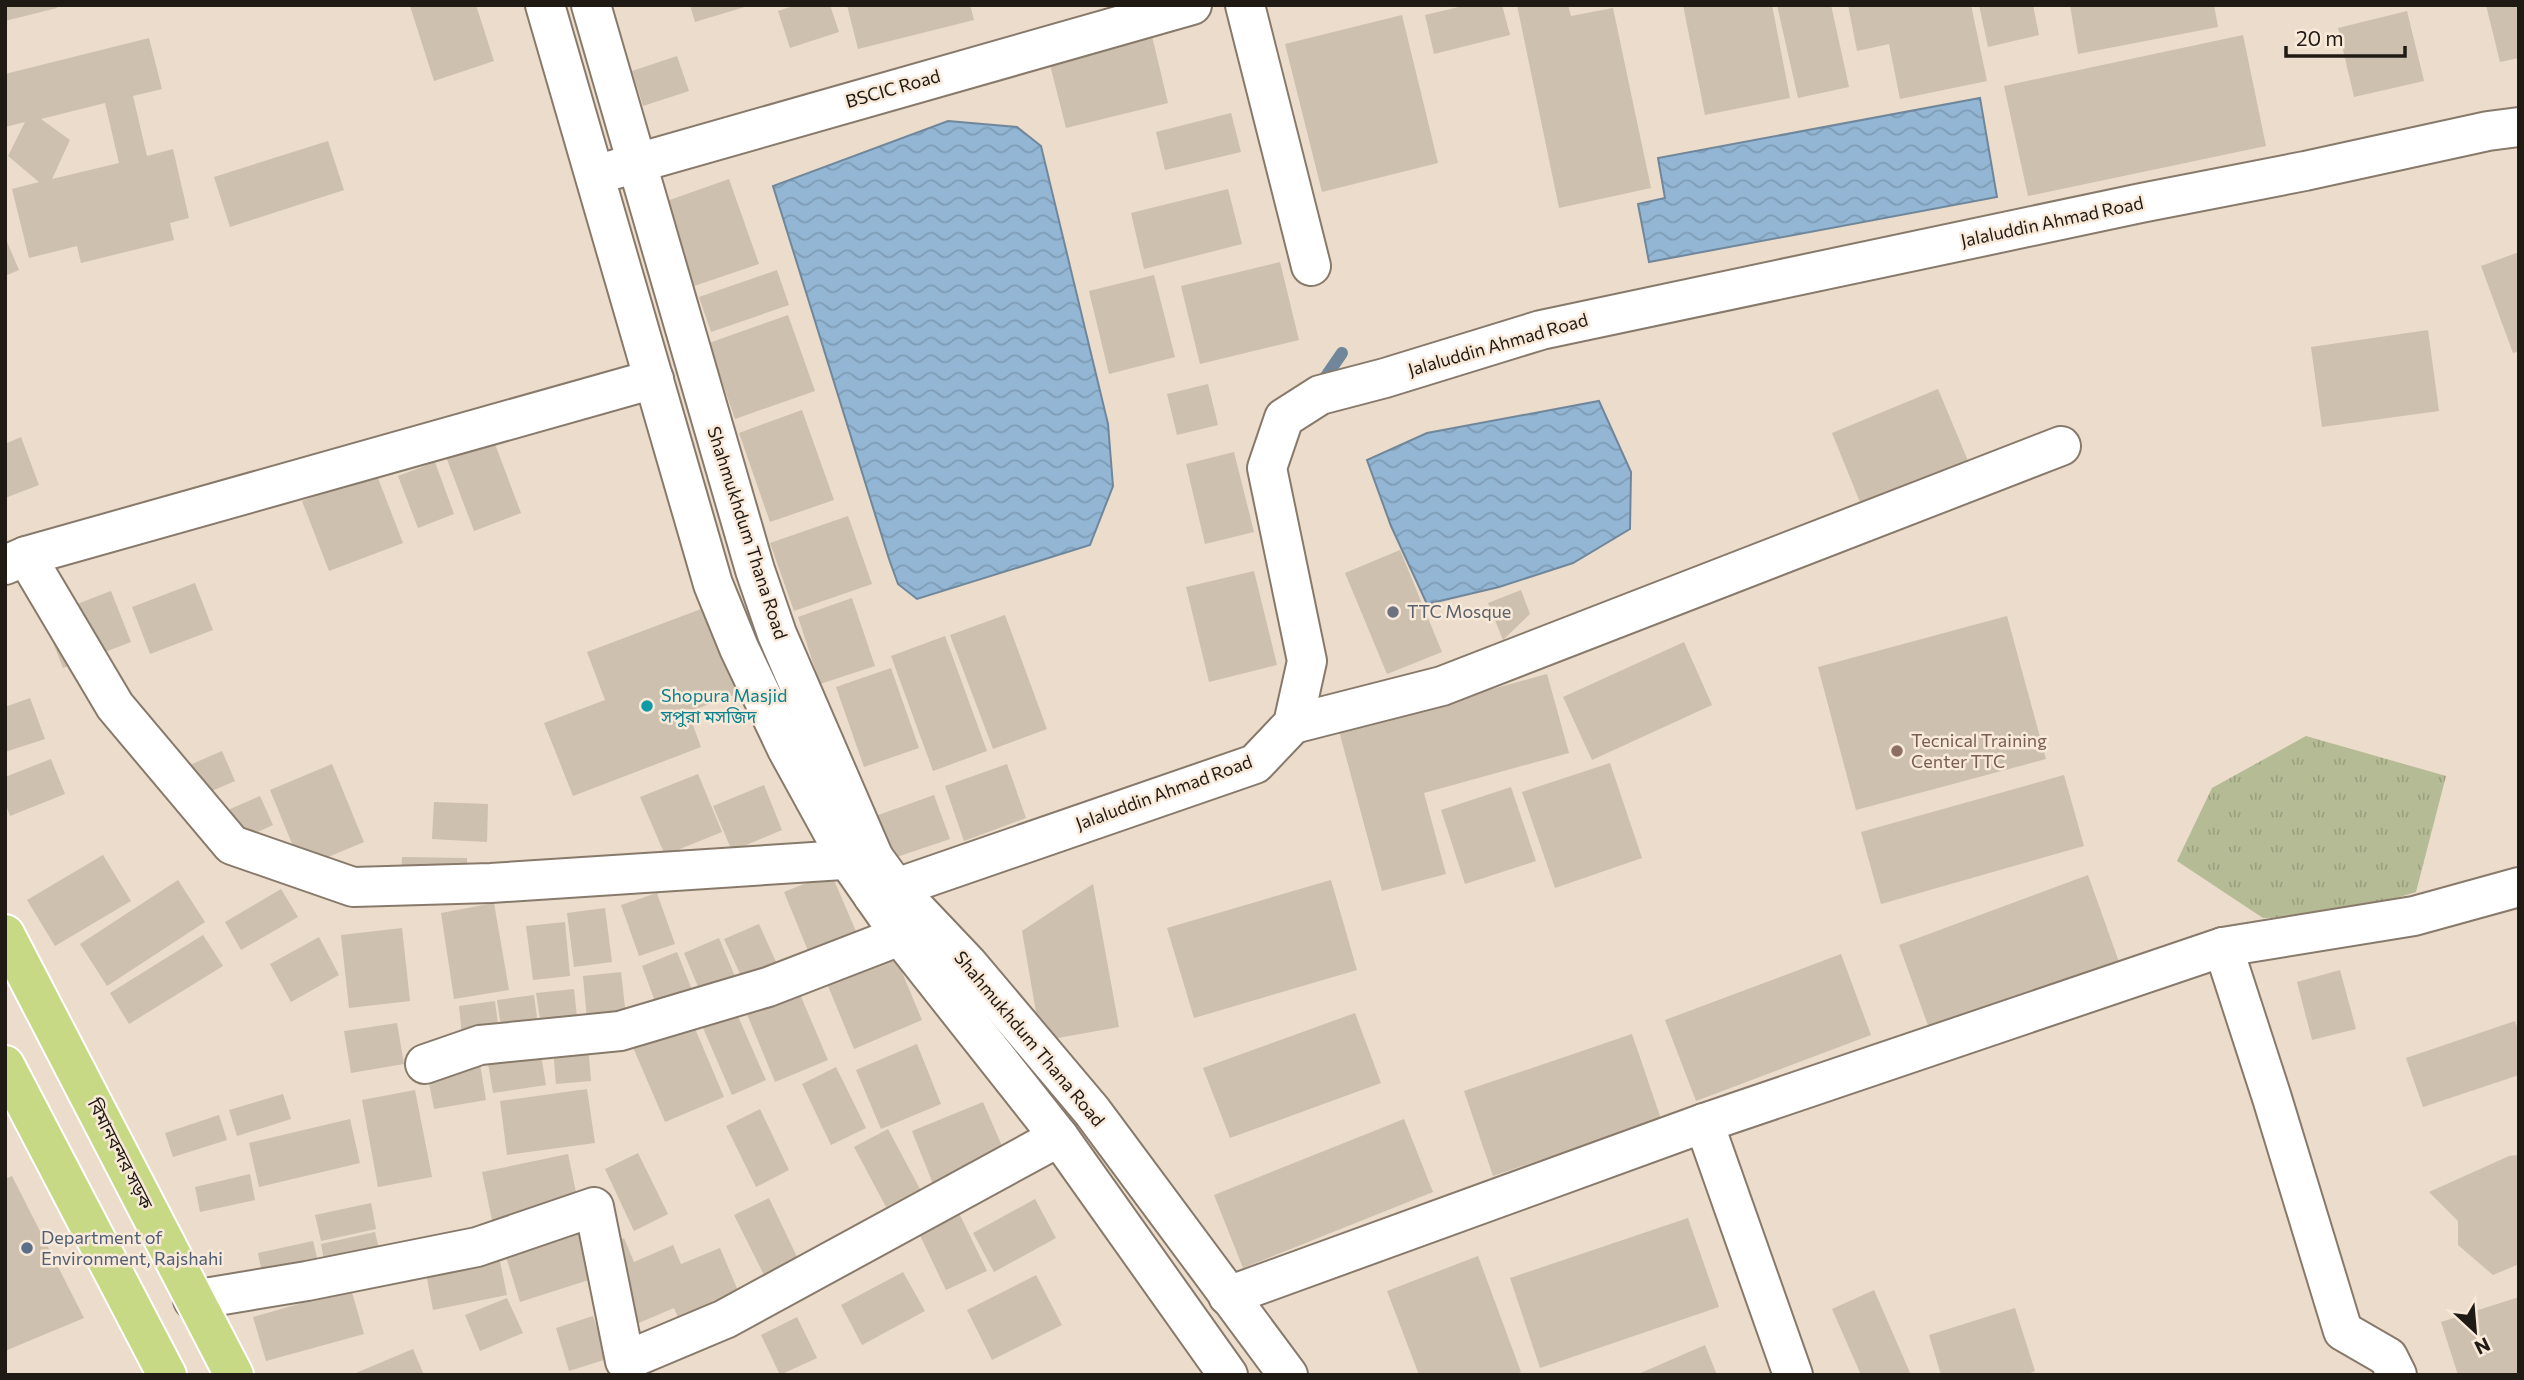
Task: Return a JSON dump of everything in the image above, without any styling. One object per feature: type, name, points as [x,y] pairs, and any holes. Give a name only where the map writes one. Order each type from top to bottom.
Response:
[{"type":"main road","name":"বিমানবন্দর সড়ক","points":[[5,934],[234,1375]]},
{"type":"main road","points":[[5,1065],[167,1375]]},
{"type":"street","name":"Shahmukhdum Thana Road","points":[[545,5],[713,584],[739,648],[787,748],[873,875],[968,964],[1092,1111],[1287,1375]]},
{"type":"street","name":"Shahmukhdum Thana Road","points":[[591,5],[759,583],[873,875],[900,936],[1059,1137],[1228,1375]]},
{"type":"street","name":"BSCIC Road","points":[[595,175],[1192,5]]},
{"type":"street","points":[[1245,5],[1311,265]]},
{"type":"street","name":"Jalaluddin Ahmad Road","points":[[16,560],[115,706],[232,845],[353,887],[873,875],[1255,764],[1293,724],[1307,661],[1267,468],[1284,418],[1320,395],[1541,330],[2488,131],[2519,127]]},
{"type":"street","points":[[16,560],[654,379]]},
{"type":"street","points":[[1293,724],[1442,686],[2061,446]]},
{"type":"street","points":[[1228,1296],[1704,1123],[2223,947],[2414,916],[2519,887]]},
{"type":"street","points":[[425,1064],[480,1045],[620,1031],[768,987],[900,936]]},
{"type":"street","points":[[2223,947],[2343,1331],[2388,1357],[2397,1375]]},
{"type":"street","points":[[1704,1123],[1793,1375]]},
{"type":"street","points":[[193,1300],[307,1281],[477,1247],[594,1207],[625,1361],[725,1319],[1059,1137]]},
{"type":"green space","points":[[2306,736],[2446,776],[2416,892],[2341,915],[2263,918],[2177,861],[2212,788]]},
{"type":"water","points":[[1980,98],[1997,197],[1649,262],[1638,204],[1665,198],[1658,158]]},
{"type":"water","points":[[948,121],[1017,127],[1041,146],[1108,424],[1113,486],[1090,545],[917,599],[898,584],[889,559],[773,186]]},
{"type":"water","points":[[1599,401],[1631,472],[1630,529],[1573,563],[1499,587],[1427,604],[1391,526],[1367,460],[1427,433]]},
{"type":"building","points":[[5,5],[56,5],[57,8],[5,21]]},
{"type":"building","points":[[476,5],[494,61],[434,81],[410,6]]},
{"type":"building","points":[[690,5],[748,5],[748,6],[695,22]]},
{"type":"building","points":[[796,5],[830,5],[839,32],[790,48],[778,11]]},
{"type":"building","points":[[847,5],[970,5],[974,20],[858,49]]},
{"type":"building","points":[[1467,5],[1502,5],[1510,35],[1434,54],[1425,15]]},
{"type":"building","points":[[1517,5],[1568,5],[1571,16],[1613,8],[1651,188],[1559,208]]},
{"type":"building","points":[[1683,5],[1772,5],[1790,98],[1705,115]]},
{"type":"building","points":[[1777,5],[1831,5],[1849,87],[1798,98]]},
{"type":"building","points":[[1848,5],[1971,5],[1987,81],[1900,99],[1889,44],[1857,51]]},
{"type":"building","points":[[1979,5],[2033,5],[2039,35],[1988,47]]},
{"type":"building","points":[[2070,5],[2214,5],[2218,27],[2078,54]]},
{"type":"building","points":[[2486,5],[2519,5],[2519,58],[2500,62]]},
{"type":"building","points":[[2407,11],[2424,81],[2354,97],[2338,28]]},
{"type":"building","points":[[1402,15],[1438,163],[1322,192],[1285,44]]},
{"type":"building","points":[[2243,35],[2266,146],[2028,196],[2004,86]]},
{"type":"building","points":[[1152,36],[1168,103],[1066,128],[1049,61]]},
{"type":"building","points":[[149,38],[162,89],[133,96],[147,156],[173,149],[189,218],[170,223],[174,240],[81,263],[77,246],[29,258],[12,189],[39,182],[8,156],[25,122],[5,127],[5,74]],"holes":[[[105,103],[119,163],[52,179],[70,140],[41,119]]]},
{"type":"building","points":[[677,56],[689,91],[643,106],[632,71]]},
{"type":"building","points":[[1231,113],[1241,152],[1165,170],[1156,132]]},
{"type":"building","points":[[328,141],[344,190],[230,227],[214,177]]},
{"type":"building","points":[[729,179],[759,264],[694,286],[664,202]]},
{"type":"building","points":[[1228,189],[1242,244],[1144,269],[1131,213]]},
{"type":"building","points":[[5,237],[19,270],[5,276]]},
{"type":"building","points":[[2519,252],[2519,351],[2513,353],[2481,266]]},
{"type":"building","points":[[1280,262],[1299,340],[1200,364],[1181,286]]},
{"type":"building","points":[[777,270],[789,305],[711,332],[699,297]]},
{"type":"building","points":[[1154,275],[1175,357],[1109,374],[1089,291]]},
{"type":"building","points":[[788,315],[815,391],[735,419],[709,343]]},
{"type":"building","points":[[2428,330],[2439,411],[2322,427],[2311,347]]},
{"type":"building","points":[[1208,384],[1218,425],[1177,435],[1167,394]]},
{"type":"building","points":[[1938,389],[1971,468],[1864,512],[1832,433]]},
{"type":"building","points":[[802,410],[834,500],[770,522],[739,433]]},
{"type":"building","points":[[492,436],[521,513],[474,531],[445,454]]},
{"type":"building","points":[[21,437],[39,485],[5,498],[5,444]]},
{"type":"building","points":[[1234,452],[1254,532],[1205,544],[1186,464]]},
{"type":"building","points":[[435,462],[454,514],[418,528],[398,476]]},
{"type":"building","points":[[376,473],[403,543],[329,571],[302,501]]},
{"type":"building","points":[[848,516],[872,584],[794,611],[770,543]]},
{"type":"building","name":"TTC Mosque","points":[[1400,550],[1442,652],[1387,674],[1345,573]]},
{"type":"building","points":[[1254,571],[1277,665],[1209,682],[1186,587]]},
{"type":"building","points":[[195,583],[213,630],[150,654],[132,607]]},
{"type":"building","points":[[1521,590],[1530,614],[1503,640],[1488,603]]},
{"type":"building","points":[[111,591],[131,642],[63,668],[43,617]]},
{"type":"building","points":[[852,598],[875,666],[820,684],[798,617]]},
{"type":"building","name":"Shopura Masjid সপুরা মসজিদ","points":[[709,606],[742,692],[688,712],[701,747],[573,796],[544,723],[605,700],[587,652]]},
{"type":"building","points":[[1005,615],[1047,729],[993,749],[950,635]]},
{"type":"building","points":[[2007,616],[2046,759],[1856,810],[1818,667]]},
{"type":"building","points":[[945,636],[987,751],[933,771],[891,656]]},
{"type":"building","points":[[1684,642],[1712,705],[1592,760],[1563,697]]},
{"type":"building","points":[[891,668],[919,748],[864,767],[836,687]]},
{"type":"building","points":[[1547,674],[1569,753],[1424,793],[1446,874],[1382,891],[1339,731]]},
{"type":"building","points":[[30,698],[45,739],[5,752],[5,707]]},
{"type":"building","points":[[222,751],[235,781],[175,807],[162,777]]},
{"type":"building","points":[[51,759],[65,794],[10,816],[5,802],[5,777]]},
{"type":"building","points":[[1610,763],[1642,858],[1555,888],[1522,792]]},
{"type":"building","points":[[332,764],[364,842],[302,868],[270,790]]},
{"type":"building","points":[[1007,764],[1026,818],[964,841],[945,786]]},
{"type":"building","points":[[698,774],[722,832],[665,855],[640,797]]},
{"type":"building","points":[[2064,775],[2084,846],[1881,904],[1861,832]]},
{"type":"building","points":[[764,785],[782,830],[732,851],[713,806]]},
{"type":"building","points":[[1511,787],[1536,861],[1465,884],[1441,810]]},
{"type":"building","points":[[934,795],[950,839],[885,861],[870,818]]},
{"type":"building","points":[[260,796],[273,825],[214,852],[200,822]]},
{"type":"building","points":[[434,802],[488,804],[487,842],[432,839]]},
{"type":"building","points":[[103,855],[131,901],[55,946],[27,900]]},
{"type":"building","points":[[402,857],[467,858],[467,878],[401,877]]},
{"type":"building","points":[[831,873],[861,943],[813,963],[784,892]]},
{"type":"building","points":[[2088,875],[2119,962],[1930,1031],[1899,945]]},
{"type":"building","points":[[178,880],[205,922],[107,986],[80,944]]},
{"type":"building","points":[[1331,880],[1357,970],[1194,1018],[1167,928]]},
{"type":"building","points":[[1093,884],[1119,1027],[1041,1041],[1022,931]]},
{"type":"building","points":[[281,889],[298,917],[241,950],[225,922]]},
{"type":"building","points":[[657,893],[675,944],[639,956],[621,905]]},
{"type":"building","points":[[494,903],[509,990],[454,999],[441,913]]},
{"type":"building","points":[[605,908],[612,962],[574,967],[567,913]]},
{"type":"building","points":[[565,922],[570,976],[533,980],[526,926]]},
{"type":"building","points":[[759,924],[781,973],[747,989],[724,939]]},
{"type":"building","points":[[402,928],[410,1001],[349,1008],[341,935]]},
{"type":"building","points":[[203,935],[223,966],[129,1024],[110,993]]},
{"type":"building","points":[[319,937],[339,975],[291,1002],[270,964]]},
{"type":"building","points":[[719,938],[739,986],[704,1001],[684,953]]},
{"type":"building","points":[[677,952],[696,1000],[660,1015],[642,966]]},
{"type":"building","points":[[894,953],[922,1020],[854,1049],[826,981]]},
{"type":"building","points":[[1841,954],[1871,1035],[1696,1101],[1665,1020]]},
{"type":"building","points":[[2340,970],[2356,1029],[2312,1040],[2297,982]]},
{"type":"building","points":[[621,972],[627,1025],[588,1030],[583,976]]},
{"type":"building","points":[[796,985],[828,1060],[775,1082],[744,1007]]},
{"type":"building","points":[[574,989],[578,1027],[542,1031],[536,993]]},
{"type":"building","points":[[534,995],[539,1033],[503,1039],[497,1000]]},
{"type":"building","points":[[495,1001],[500,1040],[463,1045],[459,1006]]},
{"type":"building","points":[[734,1007],[766,1080],[732,1095],[700,1021]]},
{"type":"building","points":[[1355,1013],[1381,1083],[1230,1138],[1203,1068]]},
{"type":"building","points":[[691,1019],[724,1097],[665,1122],[632,1045]]},
{"type":"building","points":[[2515,1021],[2519,1033],[2519,1075],[2423,1107],[2406,1058]]},
{"type":"building","points":[[397,1023],[404,1064],[351,1073],[344,1031]]},
{"type":"building","points":[[1632,1034],[1661,1119],[1493,1176],[1464,1091]]},
{"type":"building","points":[[539,1043],[546,1085],[493,1093],[486,1051]]},
{"type":"building","points":[[588,1044],[591,1081],[556,1084],[553,1048]]},
{"type":"building","points":[[917,1044],[941,1104],[881,1129],[856,1070]]},
{"type":"building","points":[[479,1058],[486,1100],[434,1109],[426,1067]]},
{"type":"building","points":[[836,1067],[866,1128],[831,1145],[802,1084]]},
{"type":"building","points":[[587,1089],[595,1143],[507,1155],[500,1101]]},
{"type":"building","points":[[415,1090],[432,1177],[378,1187],[362,1100]]},
{"type":"building","points":[[283,1094],[291,1119],[237,1136],[229,1110]]},
{"type":"building","points":[[983,1102],[1005,1153],[933,1184],[912,1131]]},
{"type":"building","points":[[760,1109],[789,1170],[756,1187],[726,1126]]},
{"type":"building","points":[[219,1115],[227,1140],[173,1157],[165,1133]]},
{"type":"building","points":[[350,1119],[360,1163],[259,1187],[249,1143]]},
{"type":"building","points":[[1404,1119],[1433,1192],[1243,1268],[1214,1195]]},
{"type":"building","points":[[888,1129],[920,1189],[886,1207],[854,1147]]},
{"type":"building","points":[[638,1153],[668,1214],[634,1231],[605,1169]]},
{"type":"building","points":[[568,1154],[579,1207],[493,1225],[482,1172]]},
{"type":"building","points":[[2519,1155],[2519,1264],[2493,1275],[2458,1245],[2458,1221],[2429,1192],[2509,1156]]},
{"type":"building","points":[[250,1174],[255,1200],[200,1212],[195,1187]]},
{"type":"building","name":"Department of Environment, Rajshahi","points":[[12,1176],[84,1318],[5,1351],[5,1179]]},
{"type":"building","points":[[769,1198],[798,1259],[764,1275],[734,1215]]},
{"type":"building","points":[[1035,1199],[1056,1238],[994,1272],[973,1233]]},
{"type":"building","points":[[371,1203],[376,1229],[321,1241],[315,1215]]},
{"type":"building","points":[[956,1207],[987,1271],[946,1290],[916,1227]]},
{"type":"building","points":[[1688,1218],[1719,1307],[1540,1368],[1510,1278]]},
{"type":"building","points":[[581,1226],[598,1277],[520,1302],[504,1250]]},
{"type":"building","points":[[375,1232],[381,1258],[326,1270],[321,1244]]},
{"type":"building","points":[[624,1238],[634,1262],[673,1245],[681,1264],[720,1248],[747,1312],[687,1338],[674,1308],[634,1325],[601,1248]]},
{"type":"building","points":[[313,1241],[319,1266],[263,1278],[258,1253]]},
{"type":"building","points":[[497,1248],[507,1295],[433,1310],[424,1263]]},
{"type":"building","points":[[1478,1256],[1521,1372],[1514,1375],[1419,1375],[1387,1291]]},
{"type":"building","points":[[903,1272],[925,1311],[862,1345],[841,1305]]},
{"type":"building","points":[[1036,1275],[1062,1325],[992,1360],[967,1310]]},
{"type":"building","points":[[351,1289],[364,1334],[266,1361],[253,1317]]},
{"type":"building","points":[[1874,1290],[1911,1375],[1861,1375],[1832,1309]]},
{"type":"building","points":[[2519,1297],[2519,1375],[2458,1375],[2441,1322]]},
{"type":"building","points":[[507,1298],[523,1333],[480,1351],[465,1315]]},
{"type":"building","points":[[2015,1308],[2035,1371],[2025,1375],[1941,1375],[1929,1335]]},
{"type":"building","points":[[593,1316],[607,1359],[569,1371],[556,1328]]},
{"type":"building","points":[[797,1317],[817,1358],[780,1375],[761,1335]]},
{"type":"building","points":[[1705,1345],[1717,1375],[1636,1375]]},
{"type":"building","points":[[413,1349],[424,1375],[351,1375]]},
{"type":"waterway","points":[[1320,385],[1342,353]]},
{"type":"place","name":"TTC Mosque","points":[[1393,612]]},
{"type":"place","name":"Shopura Masjid সপুরা মসজিদ","points":[[647,706]]},
{"type":"place","name":"Tecnical Training Center TTC","points":[[1897,751]]},
{"type":"place","name":"Department of Environment, Rajshahi","points":[[27,1248]]}]
